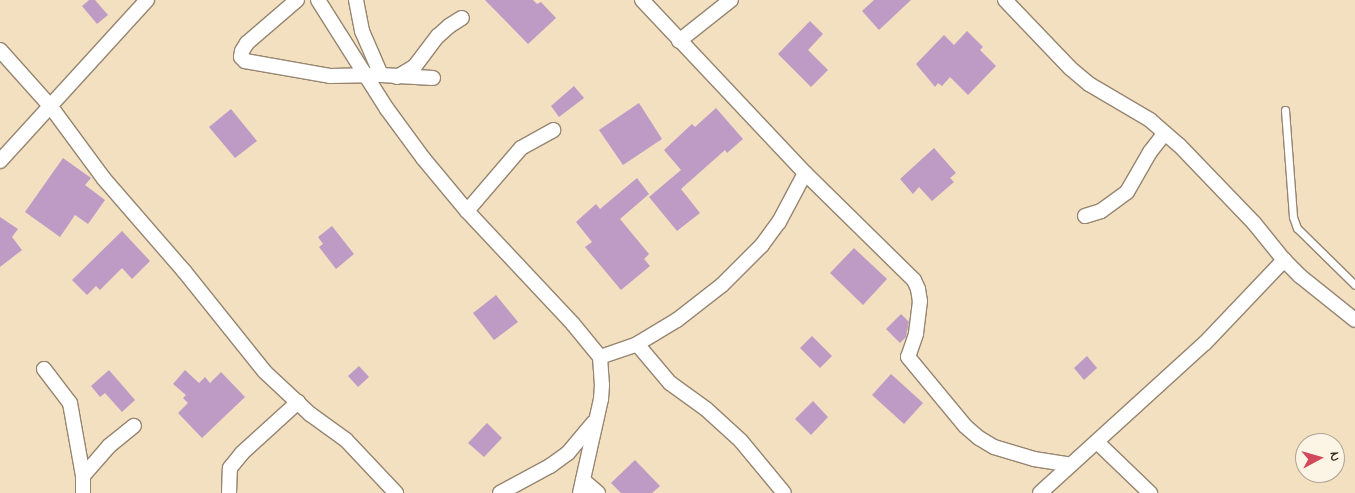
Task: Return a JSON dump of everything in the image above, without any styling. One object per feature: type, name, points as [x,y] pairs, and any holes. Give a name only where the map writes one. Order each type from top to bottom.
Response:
[{"type":"street","points":[[0,161],[147,0]]},
{"type":"street","points":[[297,0],[247,43],[241,57],[251,63],[314,74],[380,74],[397,77],[434,78]]},
{"type":"street","points":[[318,0],[364,75],[423,158],[467,211],[573,324],[600,357],[602,385],[597,419],[581,486],[598,493]]},
{"type":"street","points":[[356,0],[362,31],[380,74]]},
{"type":"street","points":[[642,0],[806,173],[914,280],[920,301],[916,334],[908,357],[965,426],[979,438],[994,447],[1034,459],[1071,465]]},
{"type":"street","points":[[679,41],[731,0]]},
{"type":"street","points":[[1005,0],[1070,68],[1089,84],[1137,112],[1165,133],[1241,208],[1284,260],[1300,276],[1355,320]]},
{"type":"street","points":[[397,77],[415,66],[438,36],[462,18]]},
{"type":"street","points":[[0,50],[51,107],[104,179],[184,271],[265,372],[298,402],[346,440],[396,493]]},
{"type":"street","points":[[467,211],[521,148],[554,130]]},
{"type":"street","points":[[1085,216],[1101,211],[1127,192],[1150,152],[1165,133]]},
{"type":"street","points":[[600,357],[637,344],[677,320],[740,268],[762,245],[779,222],[806,173]]},
{"type":"street","points":[[1040,493],[1205,343],[1284,260]]},
{"type":"street","points":[[637,344],[670,384],[706,409],[741,441],[784,493]]},
{"type":"street","points":[[44,369],[70,404],[83,476],[82,493]]},
{"type":"street","points":[[229,493],[230,468],[242,453],[298,402]]},
{"type":"street","points":[[500,493],[550,466],[568,453],[597,419]]},
{"type":"street","points":[[83,476],[109,446],[134,426]]},
{"type":"street","points":[[1097,442],[1150,493]]},
{"type":"lane","points":[[1285,110],[1293,217],[1297,228],[1355,285]]},
{"type":"building","points":[[89,0],[95,0],[108,15],[97,24],[82,6]]},
{"type":"building","points":[[485,0],[533,0],[537,4],[541,2],[556,18],[528,44]]},
{"type":"building","points":[[874,0],[911,0],[879,30],[862,11]]},
{"type":"building","points":[[810,21],[823,34],[808,50],[828,70],[811,87],[778,54]]},
{"type":"building","points":[[967,31],[983,47],[980,50],[996,66],[968,95],[950,77],[942,86],[938,83],[935,87],[916,64],[944,35],[954,45]]},
{"type":"building","points":[[574,86],[584,98],[559,117],[551,106]]},
{"type":"building","points":[[639,103],[662,139],[623,165],[599,130]]},
{"type":"building","points":[[716,108],[743,139],[727,153],[725,150],[681,189],[700,213],[677,231],[649,197],[681,170],[664,150],[692,124],[695,127]]},
{"type":"building","points":[[231,109],[257,141],[235,158],[209,127]]},
{"type":"building","points":[[934,148],[956,173],[950,178],[954,182],[932,201],[919,187],[913,194],[900,179]]},
{"type":"building","points":[[63,158],[91,178],[85,185],[105,200],[88,224],[75,215],[60,237],[25,212]]},
{"type":"building","points":[[637,178],[649,194],[620,219],[649,254],[644,259],[650,266],[621,290],[585,247],[592,242],[576,222],[596,204],[600,209]]},
{"type":"building","points":[[0,217],[18,229],[12,237],[22,250],[0,267]]},
{"type":"building","points":[[332,226],[354,254],[336,269],[319,247],[323,244],[318,237]]},
{"type":"building","points":[[122,231],[150,261],[132,279],[122,268],[100,290],[96,286],[87,295],[72,280]]},
{"type":"building","points":[[854,248],[887,279],[863,305],[830,273]]},
{"type":"building","points":[[496,295],[518,322],[494,340],[473,313]]},
{"type":"building","points":[[901,314],[909,322],[906,337],[900,343],[886,329]]},
{"type":"building","points":[[812,336],[832,356],[820,368],[800,348]]},
{"type":"building","points":[[1087,356],[1097,368],[1084,380],[1074,368]]},
{"type":"building","points":[[359,366],[369,377],[358,387],[348,376]]},
{"type":"building","points":[[109,370],[135,400],[122,412],[105,393],[100,397],[91,386]]},
{"type":"building","points":[[185,370],[199,383],[205,377],[210,383],[221,372],[245,397],[202,438],[178,413],[188,403],[183,398],[186,395],[173,384]]},
{"type":"building","points":[[891,374],[923,403],[904,424],[872,395]]},
{"type":"building","points":[[813,401],[828,417],[811,435],[795,419]]},
{"type":"building","points":[[487,423],[502,438],[484,457],[468,443]]},
{"type":"building","points":[[635,460],[660,486],[652,493],[621,493],[611,483]]}]
